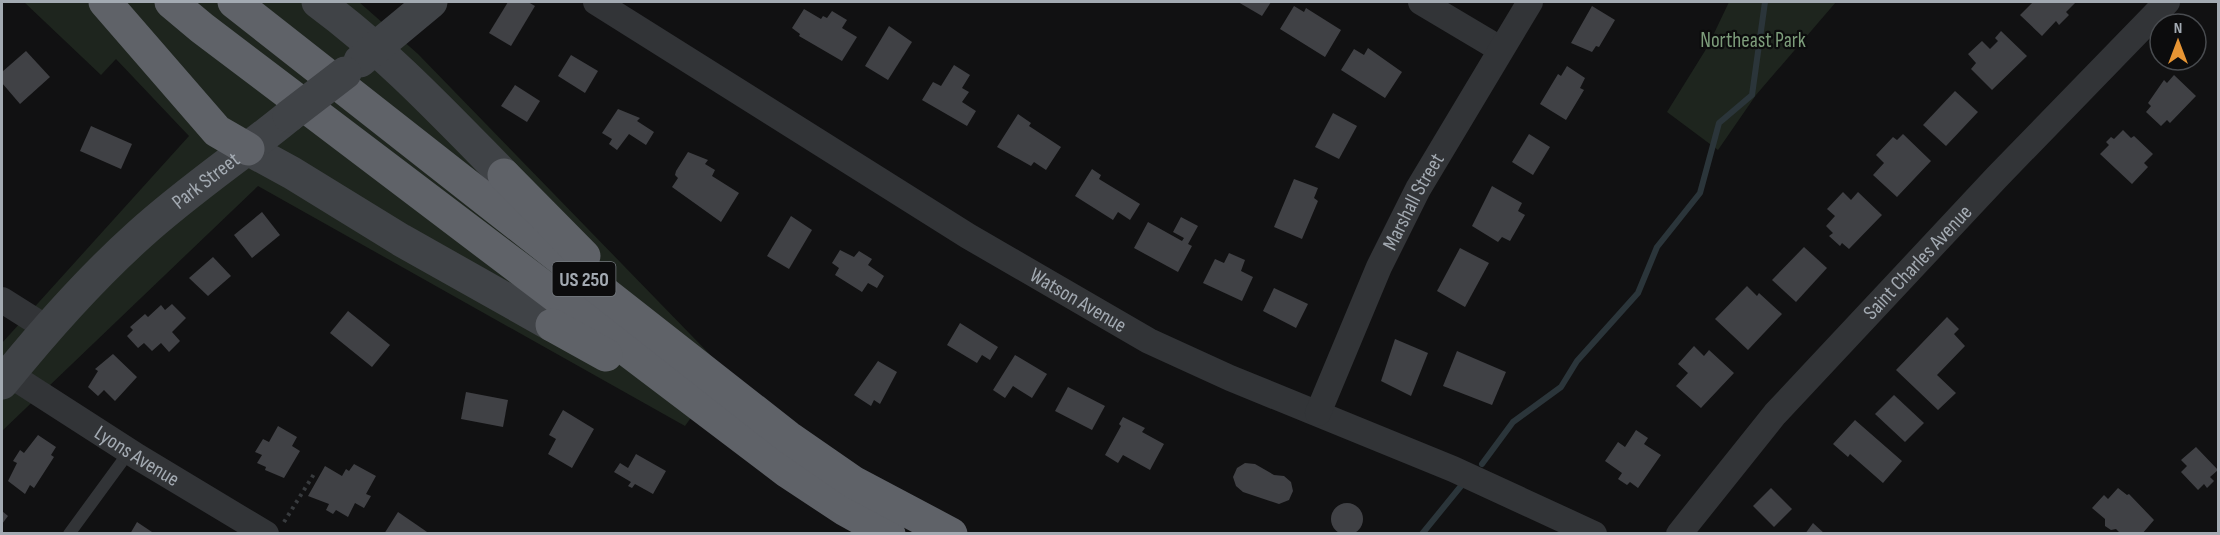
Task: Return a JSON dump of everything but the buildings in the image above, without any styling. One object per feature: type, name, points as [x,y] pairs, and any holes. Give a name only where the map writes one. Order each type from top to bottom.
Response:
[{"type":"highway","points":[[105,2],[217,131],[248,149]]},
{"type":"highway","name":"US 250","points":[[171,2],[211,35],[788,472],[844,509],[889,534]]},
{"type":"highway","name":"US 250","points":[[234,2],[788,437],[853,482],[951,534]]},
{"type":"highway","points":[[504,175],[682,356]]},
{"type":"highway","points":[[552,325],[712,414]]},
{"type":"street","points":[[318,2],[377,48],[420,88],[504,175]]},
{"type":"street","name":"Park Street","points":[[5,378],[85,287],[139,235],[196,187],[377,48],[431,2]]},
{"type":"street","name":"Watson Avenue","points":[[596,2],[968,236],[1119,324],[1230,378],[1453,468],[1594,534]]},
{"type":"street","points":[[1421,2],[1500,50]]},
{"type":"street","name":"Marshall Street","points":[[1318,413],[1379,267],[1418,189],[1530,2]]},
{"type":"street","name":"Saint Charles Avenue","points":[[1680,534],[1728,469],[1784,405],[1996,177],[2167,2]]},
{"type":"street","points":[[248,149],[292,173],[401,240],[552,325]]},
{"type":"street","points":[[2,300],[48,329]]},
{"type":"street","name":"Lyons Avenue","points":[[5,378],[129,452],[274,529]]},
{"type":"lane","points":[[69,534],[129,452]]},
{"type":"path","points":[[274,529],[314,474]]},
{"type":"green space","points":[[24,2],[359,2],[418,54],[725,370],[685,426],[258,186],[2,431],[2,343],[189,136],[116,59],[101,75]]},
{"type":"green space","name":"Northeast Park","points":[[1729,2],[1836,2],[1756,95],[1718,150],[1667,112],[1708,46]]},
{"type":"waterway","points":[[1482,464],[1513,422],[1561,387],[1577,361],[1638,293],[1657,247],[1700,193],[1719,123],[1752,95],[1765,2]]},
{"type":"waterway","points":[[1422,534],[1461,486]]}]
